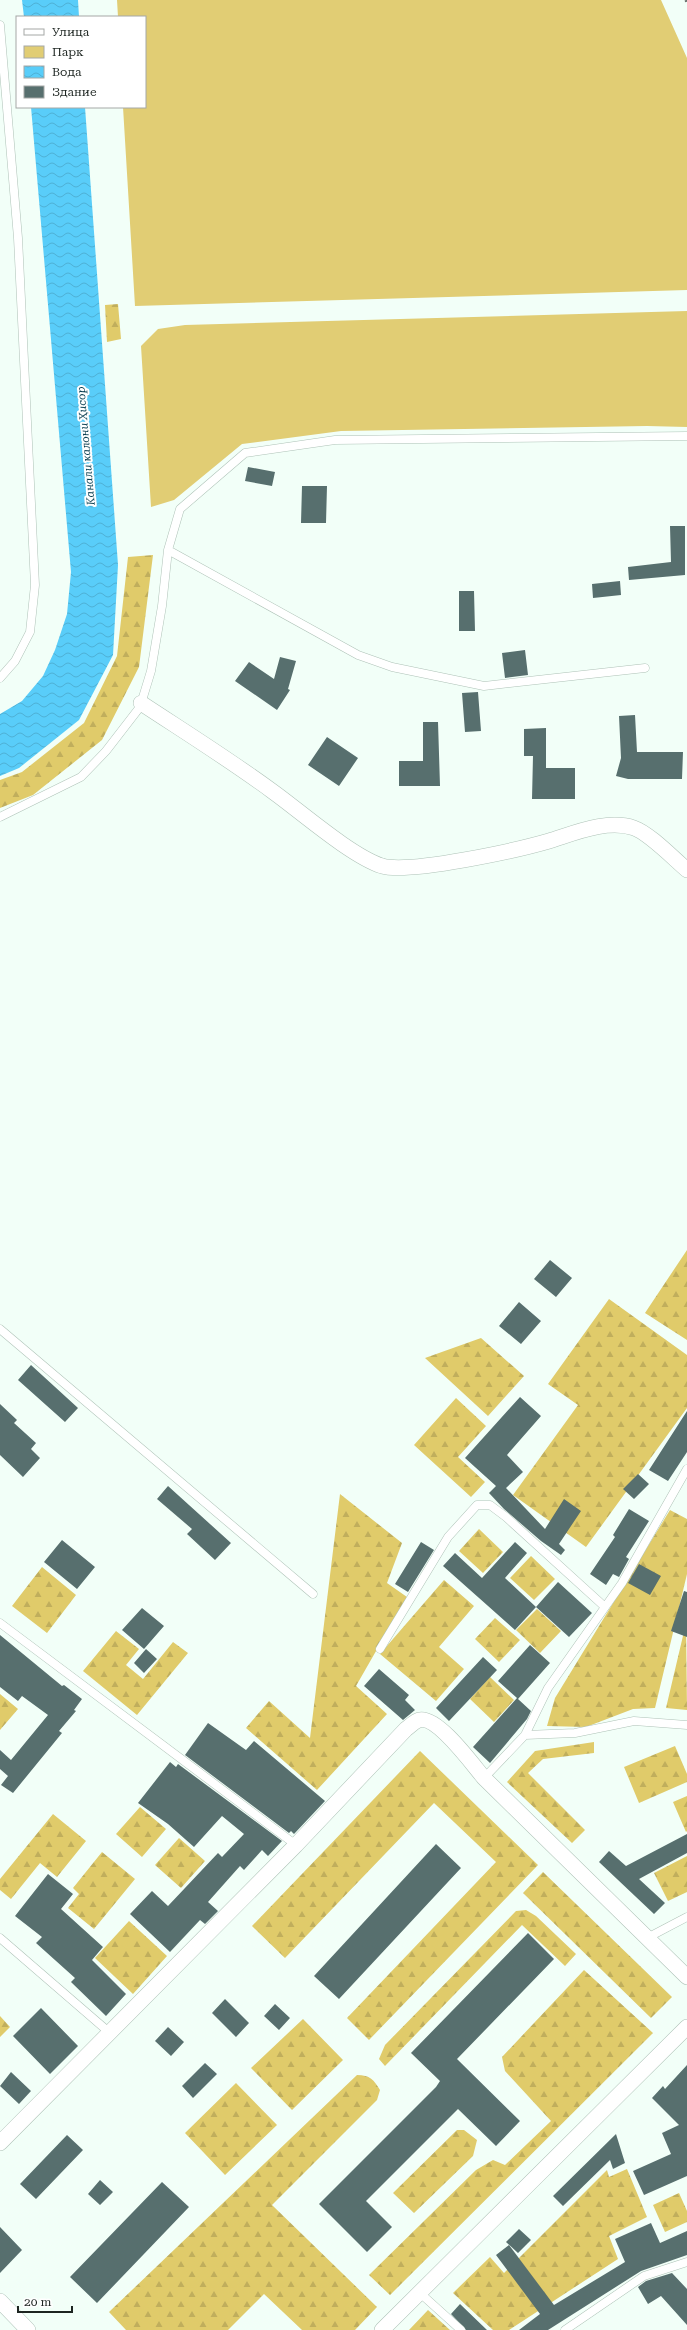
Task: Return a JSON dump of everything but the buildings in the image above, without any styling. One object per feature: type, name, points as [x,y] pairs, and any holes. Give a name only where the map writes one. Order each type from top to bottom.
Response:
[{"type":"street","points":[[141,703],[270,789],[365,858],[383,866],[421,866],[463,859],[616,825],[635,828],[687,870]]},
{"type":"street","points":[[0,2143],[296,1845],[406,1729],[418,1720],[427,1721],[442,1731],[458,1747],[484,1778],[687,1977]]},
{"type":"street","points":[[382,2330],[687,2027]]},
{"type":"street","points":[[0,2301],[28,2330]]},
{"type":"lane","points":[[0,25],[18,238],[35,585],[30,632],[15,661],[0,678]]},
{"type":"lane","points":[[0,817],[81,777],[106,751],[141,703],[152,664],[162,606],[168,550],[180,509],[245,453],[335,440],[687,436]]},
{"type":"lane","points":[[168,550],[358,655],[392,667],[484,686],[645,668]]},
{"type":"lane","points":[[0,1329],[313,1594]]},
{"type":"lane","points":[[484,1778],[525,1735],[548,1688],[622,1583],[687,1469]]},
{"type":"lane","points":[[380,1649],[448,1537],[477,1504],[490,1505],[506,1517],[605,1607]]},
{"type":"lane","points":[[0,1623],[296,1845]]},
{"type":"lane","points":[[525,1735],[574,1733],[634,1721],[687,1725]]},
{"type":"lane","points":[[647,1938],[687,1917]]},
{"type":"lane","points":[[0,1938],[110,2033]]},
{"type":"lane","points":[[566,2330],[644,2276],[687,2262]]},
{"type":"lane","points":[[420,2293],[461,2330]]},
{"type":"green space","points":[[117,0],[661,0],[687,58],[687,290],[135,306],[123,108],[146,108],[146,16],[118,16]]},
{"type":"green space","points":[[118,304],[121,339],[107,342],[105,305]]},
{"type":"green space","points":[[687,311],[687,427],[647,426],[341,431],[242,444],[174,500],[151,507],[141,346],[158,329],[185,325]]},
{"type":"green space","points":[[153,555],[139,667],[102,740],[33,795],[0,808],[0,780],[22,772],[84,723],[117,656],[128,557]]},
{"type":"green space","points":[[687,1250],[687,1340],[645,1313]]},
{"type":"green space","points":[[609,1299],[687,1355],[687,1408],[586,1547],[513,1495],[578,1405],[548,1384]]},
{"type":"green space","points":[[481,1338],[524,1376],[488,1416],[425,1358]]},
{"type":"green space","points":[[456,1398],[486,1426],[458,1457],[485,1482],[471,1497],[414,1445]]},
{"type":"green space","points":[[340,1494],[402,1543],[387,1583],[407,1597],[356,1686],[387,1714],[317,1790],[246,1728],[269,1701],[310,1738]]},
{"type":"green space","points":[[670,1510],[687,1519],[687,1574],[655,1708],[633,1709],[586,1727],[547,1726],[555,1698]]},
{"type":"green space","points":[[479,1529],[503,1552],[483,1573],[459,1551]]},
{"type":"green space","points":[[531,1556],[555,1579],[534,1600],[510,1578]]},
{"type":"green space","points":[[42,1567],[76,1595],[47,1633],[12,1606]]},
{"type":"green space","points":[[444,1580],[474,1606],[439,1647],[464,1669],[436,1701],[380,1654]]},
{"type":"green space","points":[[537,1609],[561,1631],[540,1653],[516,1630]]},
{"type":"green space","points":[[495,1618],[520,1640],[499,1662],[475,1639]]},
{"type":"green space","points":[[686,1623],[687,1710],[666,1708]]},
{"type":"green space","points":[[116,1631],[139,1649],[126,1665],[143,1679],[173,1642],[188,1653],[137,1715],[83,1671]]},
{"type":"green space","points":[[490,1677],[514,1700],[494,1722],[470,1699]]},
{"type":"green space","points":[[0,1694],[18,1709],[0,1730]]},
{"type":"green space","points":[[594,1742],[594,1753],[543,1759],[528,1773],[585,1830],[572,1843],[507,1782],[535,1751]]},
{"type":"green space","points":[[675,1746],[687,1774],[687,1782],[639,1803],[624,1767]]},
{"type":"green space","points":[[420,1751],[538,1865],[369,2040],[347,2018],[496,1862],[434,1803],[285,1958],[252,1926]]},
{"type":"green space","points":[[687,1796],[687,1831],[686,1832],[673,1802]]},
{"type":"green space","points":[[140,1807],[166,1829],[142,1857],[116,1834]]},
{"type":"green space","points":[[53,1814],[86,1841],[57,1877],[40,1863],[11,1899],[0,1890],[0,1879]]},
{"type":"green space","points":[[179,1838],[205,1861],[181,1888],[155,1865]]},
{"type":"green space","points":[[102,1852],[135,1879],[94,1929],[68,1908],[79,1894],[73,1888]]},
{"type":"green space","points":[[687,1856],[687,1892],[668,1901],[654,1873]]},
{"type":"green space","points":[[543,1872],[672,1997],[651,2018],[523,1893]]},
{"type":"green space","points":[[526,1910],[536,1916],[576,1954],[565,1966],[522,1925],[385,2066],[379,2059],[385,2045],[516,1911]]},
{"type":"green space","points":[[129,1921],[167,1956],[133,1994],[95,1958]]},
{"type":"green space","points":[[584,1970],[653,2033],[390,2295],[369,2275],[476,2170],[493,2160],[505,2165],[551,2121],[505,2071],[502,2057]]},
{"type":"green space","points":[[0,2016],[10,2027],[0,2037]]},
{"type":"green space","points":[[303,2019],[343,2060],[292,2110],[251,2068]]},
{"type":"green space","points":[[357,2075],[368,2077],[376,2083],[380,2090],[377,2100],[272,2205],[377,2307],[355,2330],[302,2330],[264,2294],[228,2330],[126,2330],[109,2312]]},
{"type":"green space","points":[[236,2083],[277,2125],[225,2175],[185,2133]]},
{"type":"green space","points":[[457,2130],[464,2130],[477,2140],[473,2156],[414,2213],[393,2193]]},
{"type":"green space","points":[[627,2169],[647,2217],[609,2236],[618,2259],[509,2330],[493,2330],[453,2293],[490,2257],[504,2273],[607,2170],[609,2177]]},
{"type":"green space","points":[[679,2193],[687,2211],[687,2222],[665,2232],[653,2205]]},
{"type":"green space","points":[[428,2310],[450,2330],[409,2330]]},
{"type":"water","points":[[22,0],[78,0],[79,16],[24,16]]},
{"type":"water","name":"Канали калони Ҳисор","points":[[31,108],[85,108],[118,565],[113,655],[79,720],[19,768],[0,776],[0,714],[22,701],[43,676],[55,650],[67,614],[71,572]]}]
